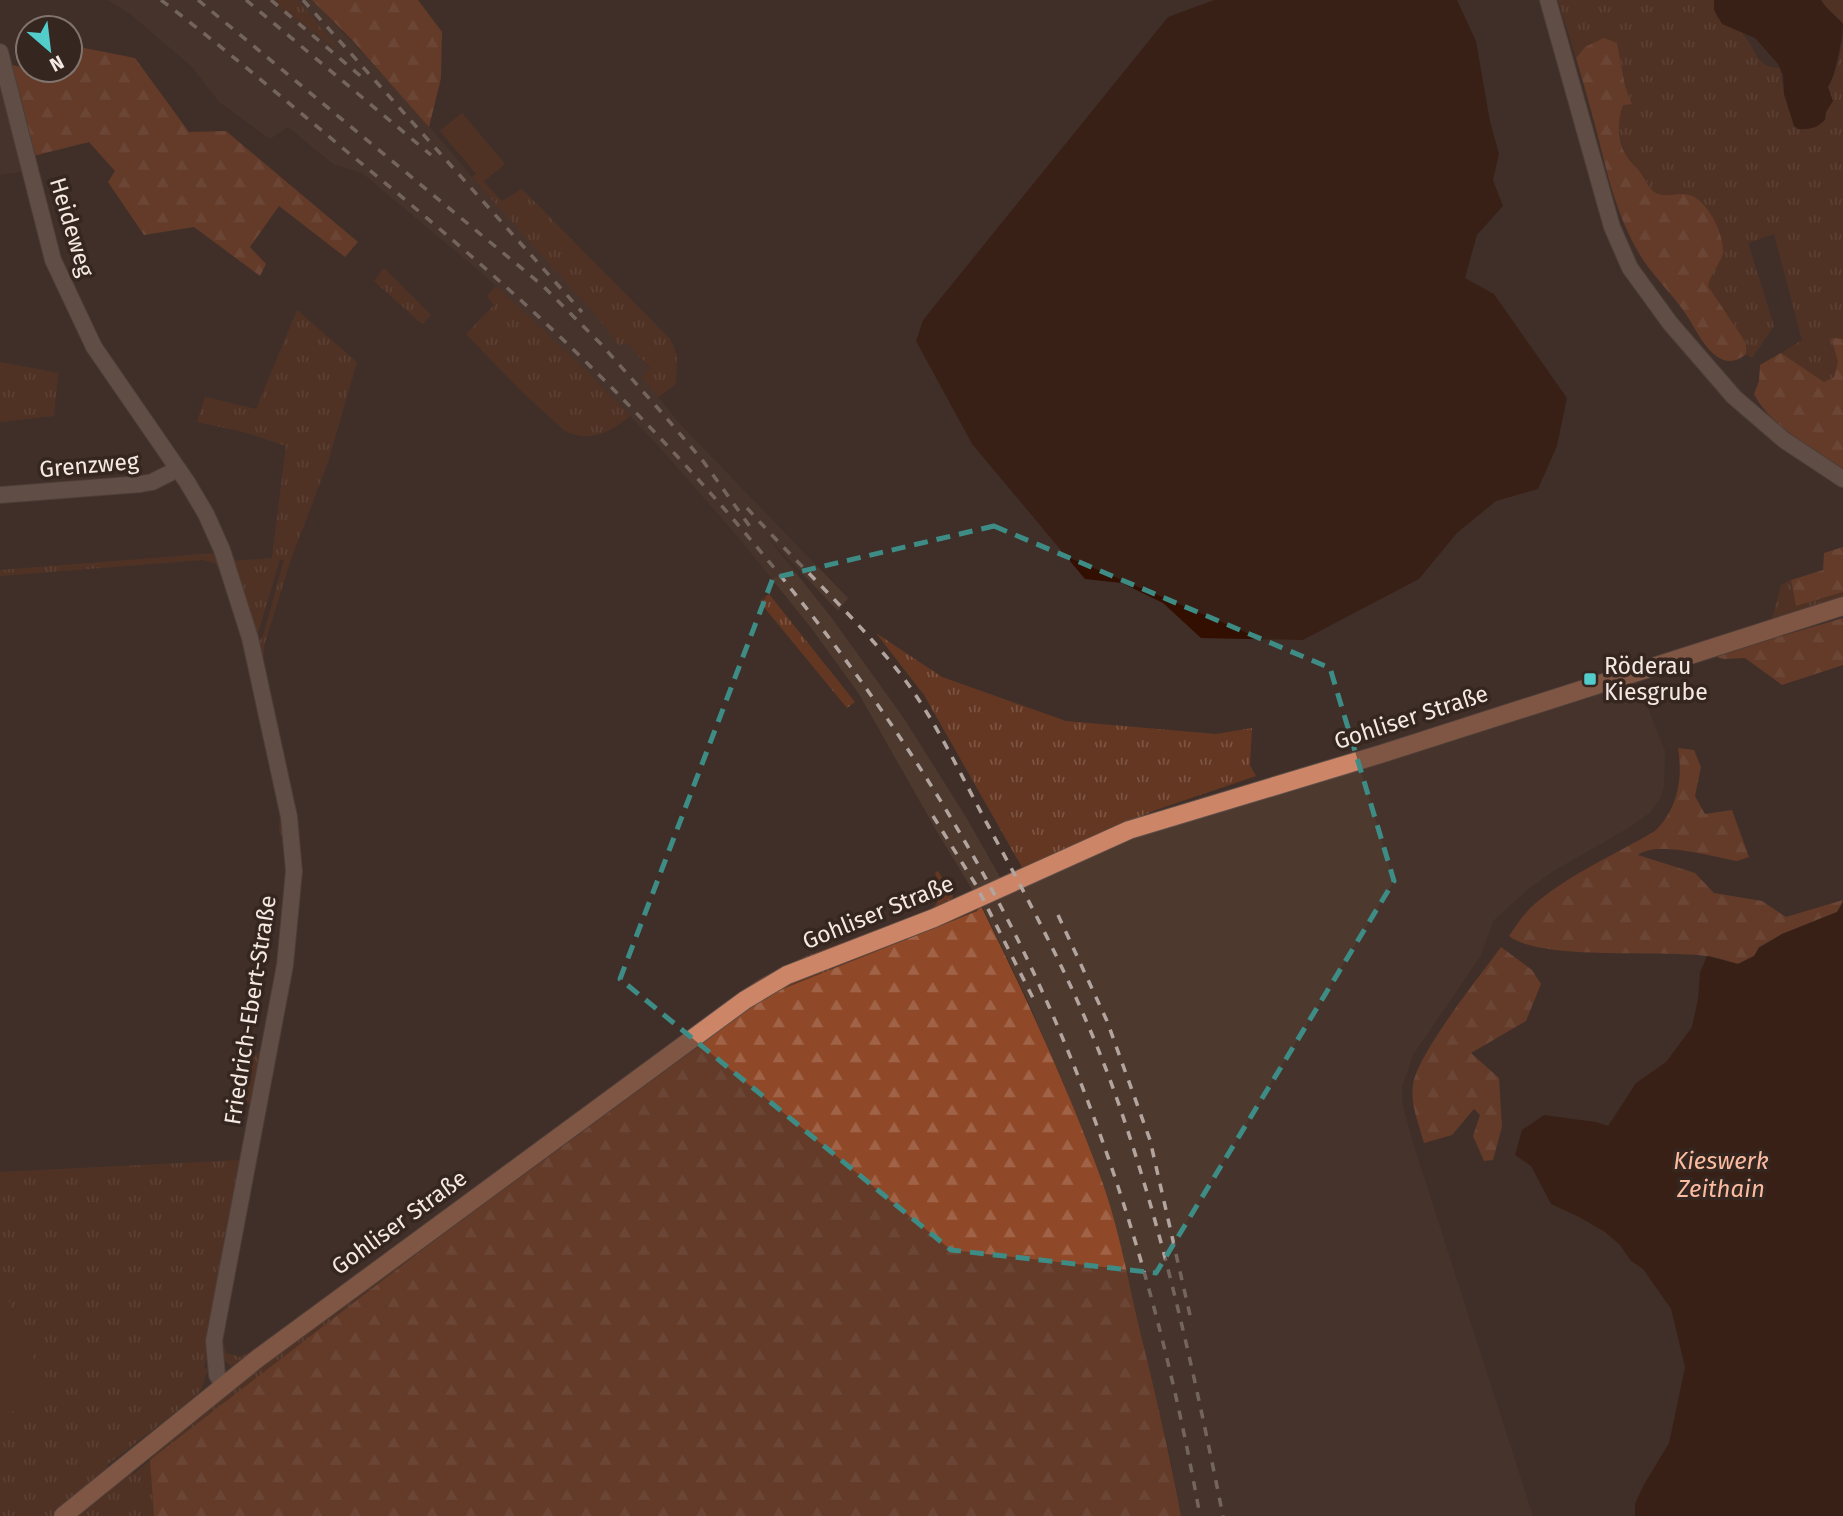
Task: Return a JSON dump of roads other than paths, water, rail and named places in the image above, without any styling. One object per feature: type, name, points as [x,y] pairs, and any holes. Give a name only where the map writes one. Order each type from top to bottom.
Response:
[{"type":"main road","name":"Gohliser Straße","points":[[63,1516],[189,1416],[223,1385],[404,1249],[745,1000],[787,975],[952,910],[1129,830],[1381,754],[1843,606]]},
{"type":"street","points":[[1548,0],[1612,227],[1630,268],[1670,323],[1734,397],[1784,440],[1843,479]]},
{"type":"street","name":"Heideweg","points":[[0,52],[53,260],[94,348],[142,416]]},
{"type":"street","name":"Friedrich-Ebert-Straße","points":[[142,416],[178,469],[214,530],[252,645],[289,817],[294,853],[293,888],[280,999],[214,1341],[217,1376],[223,1385]]},
{"type":"street","name":"Grenzweg","points":[[0,495],[141,484],[152,482],[178,469]]},
{"type":"water","points":[[1214,0],[1457,0],[1476,41],[1490,121],[1499,154],[1493,180],[1503,206],[1477,235],[1465,278],[1494,294],[1567,398],[1557,446],[1538,489],[1496,501],[1457,533],[1419,579],[1303,640],[1201,638],[1163,603],[1122,583],[1085,579],[972,444],[916,341],[923,320],[1168,17]]},
{"type":"water","points":[[1714,0],[1821,0],[1842,22],[1838,57],[1828,87],[1833,101],[1822,123],[1806,129],[1794,126],[1778,64],[1755,38],[1722,24],[1714,10]]},
{"type":"water","name":"Kieswerk Zeithain","points":[[1843,903],[1843,1516],[1635,1516],[1635,1504],[1643,1486],[1669,1443],[1685,1367],[1671,1309],[1643,1269],[1631,1261],[1620,1245],[1605,1232],[1551,1204],[1531,1166],[1515,1155],[1522,1130],[1544,1115],[1608,1126],[1636,1083],[1666,1062],[1692,1027],[1700,972],[1707,956],[1738,964],[1754,956],[1759,948],[1782,934],[1837,912]]},
{"type":"railway","points":[[161,0],[438,227],[587,363],[649,426],[767,560],[823,630],[875,702],[925,776],[971,852],[1013,930],[1076,1071],[1128,1216],[1149,1290],[1169,1365],[1200,1516]]},
{"type":"railway","points":[[198,0],[543,286],[600,343],[663,414],[703,461],[751,528]]},
{"type":"railway","points":[[246,0],[431,155]]},
{"type":"railway","points":[[271,0],[364,79]]},
{"type":"railway","points":[[303,0],[582,312]]},
{"type":"railway","points":[[747,508],[865,632],[915,694],[949,751],[1060,963],[1105,1067],[1135,1153],[1190,1360],[1223,1516]]},
{"type":"railway","points":[[933,816],[976,885],[1034,1000]]},
{"type":"railway","points":[[1058,915],[1107,1021],[1150,1140],[1192,1324]]},
{"type":"place","name":"Röderau Kiesgrube","points":[[1590,679]]}]
